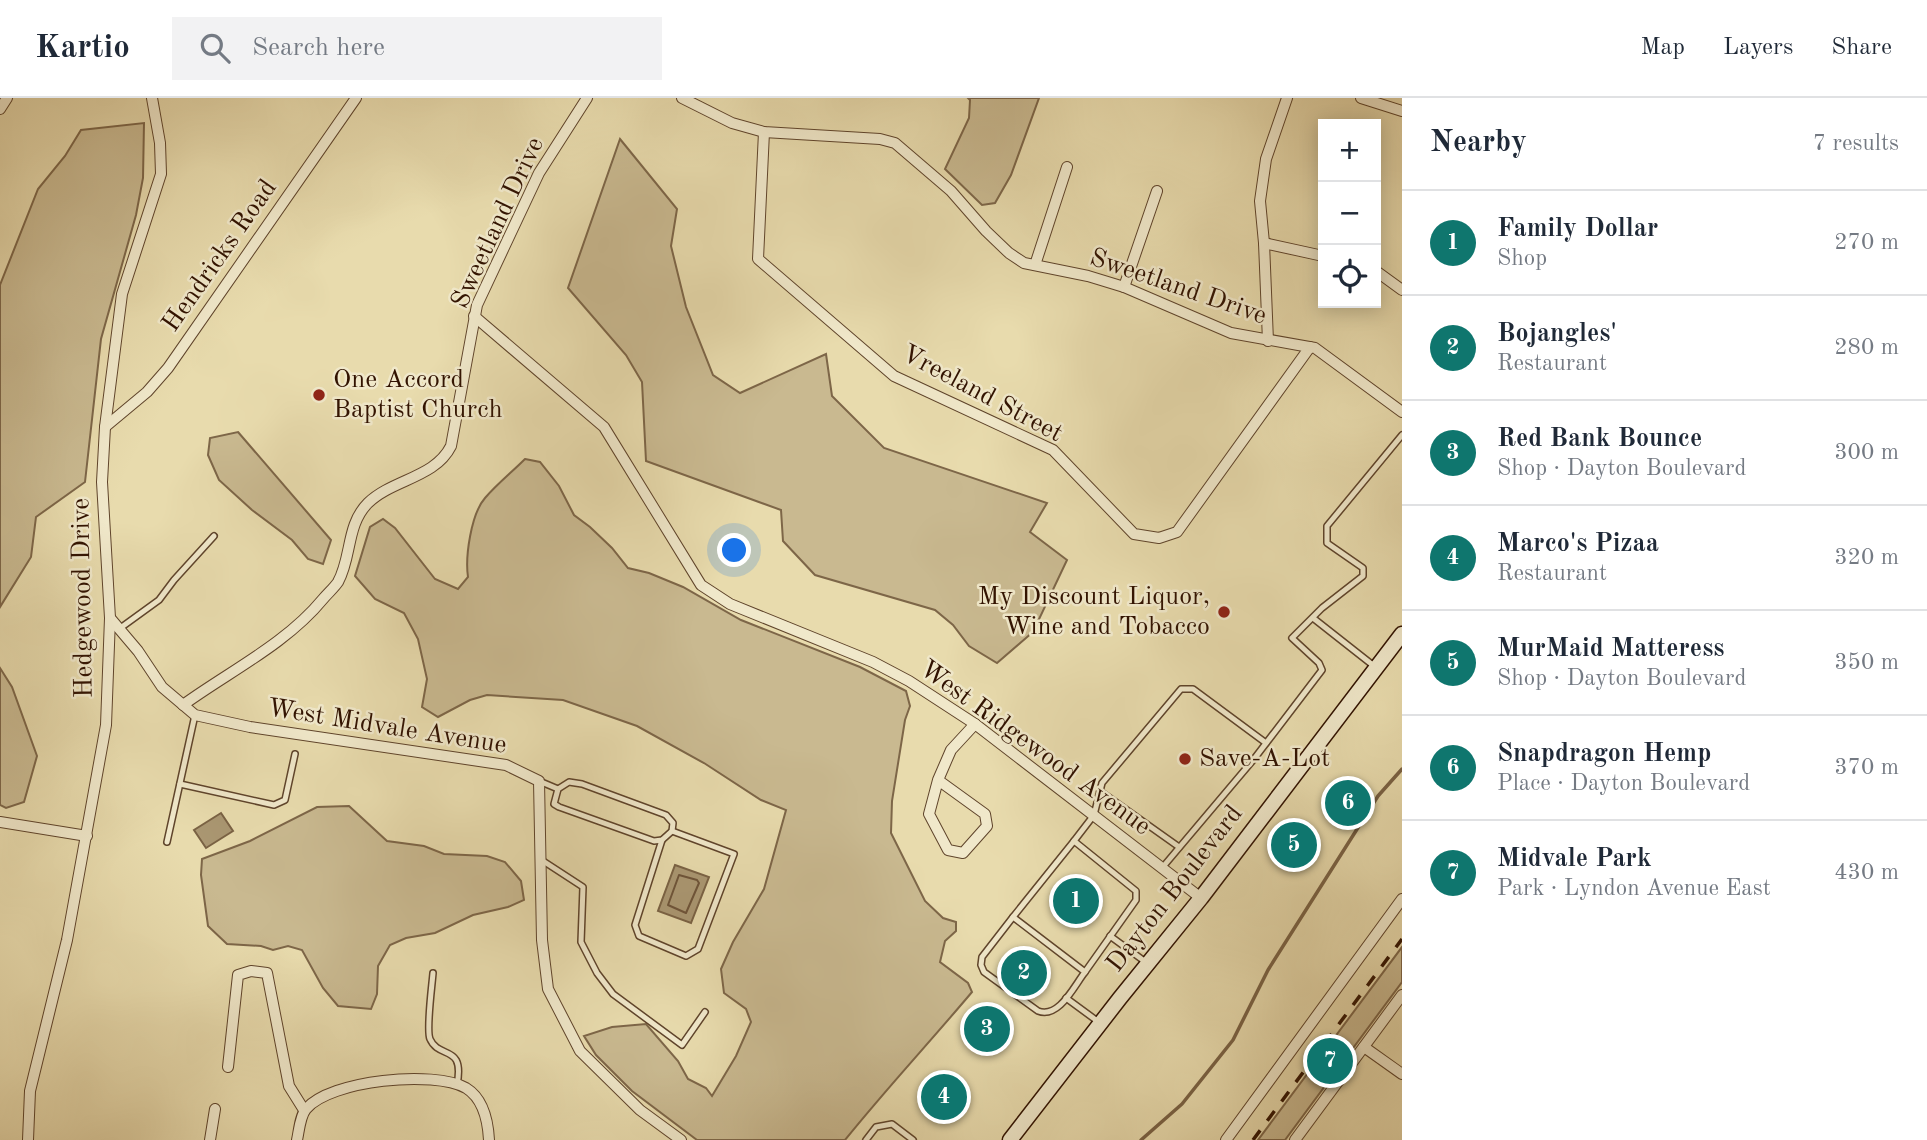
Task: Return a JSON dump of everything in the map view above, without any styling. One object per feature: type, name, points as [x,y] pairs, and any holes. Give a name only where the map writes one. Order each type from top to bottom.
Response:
[{"type":"main road","name":"Dayton Boulevard","points":[[1010,1140],[1201,898],[1402,634]]},
{"type":"street","points":[[0,109],[7,98]]},
{"type":"street","name":"Hedgewood Drive","points":[[28,1140],[30,1091],[67,940],[106,725],[110,618],[102,481],[105,427],[122,295],[162,174],[152,98]]},
{"type":"street","name":"Hendricks Road","points":[[105,427],[147,392],[167,368],[356,98]]},
{"type":"street","name":"Sweetland Drive","points":[[183,705],[311,615],[338,583],[353,527],[368,503],[430,469],[447,455],[451,446],[477,305],[539,173],[587,98]]},
{"type":"street","name":"Sweetland Drive","points":[[682,98],[732,124],[764,132],[880,139],[895,143],[951,191],[986,231],[1024,263],[1088,276],[1124,287],[1231,333],[1315,348],[1402,412]]},
{"type":"street","points":[[1268,341],[1260,201],[1266,159],[1287,98]]},
{"type":"street","points":[[1361,98],[1402,111]]},
{"type":"street","name":"Vreeland Street","points":[[764,132],[758,259],[894,376],[1053,450],[1134,534],[1158,538],[1177,531],[1310,347]]},
{"type":"street","points":[[1035,265],[1068,167]]},
{"type":"street","points":[[1124,287],[1157,191]]},
{"type":"street","points":[[1264,243],[1318,255]]},
{"type":"street","points":[[1381,275],[1402,290]]},
{"type":"street","name":"West Ridgewood Avenue","points":[[474,316],[604,426],[701,585],[730,604],[873,662],[909,681],[975,724],[1201,898]]},
{"type":"street","name":"West Midvale Avenue","points":[[110,618],[138,651],[162,687],[195,715],[250,727],[506,765],[539,780]]},
{"type":"street","points":[[938,780],[985,814],[987,825],[963,853],[948,850],[929,814],[938,780],[951,750],[975,724]]},
{"type":"street","points":[[539,780],[542,940],[548,989],[580,1051],[640,1110],[681,1140]]},
{"type":"street","points":[[0,822],[87,836]]},
{"type":"street","points":[[1226,1140],[1402,899]]},
{"type":"street","points":[[228,1067],[238,975],[251,971],[267,973],[289,1086],[304,1110]]},
{"type":"street","points":[[1295,1140],[1402,995]]},
{"type":"street","points":[[1364,1046],[1402,1074]]},
{"type":"street","points":[[297,1140],[304,1110],[326,1094],[349,1085],[413,1081],[457,1085],[468,1089],[479,1101],[486,1115],[489,1140]]},
{"type":"street","points":[[210,1140],[215,1109]]},
{"type":"lane","points":[[1162,867],[1266,743],[1322,670],[1319,663],[1292,638],[1322,608],[1363,576],[1363,568],[1326,543],[1327,526],[1402,435]]},
{"type":"lane","points":[[119,629],[159,600],[214,536]]},
{"type":"lane","points":[[1313,618],[1376,668]]},
{"type":"lane","points":[[1074,841],[1136,891],[1136,900],[1066,998],[1052,1012],[1046,1014],[984,972],[982,957],[1094,815],[1102,783],[1181,688],[1193,688],[1266,743]]},
{"type":"lane","points":[[167,842],[195,715]]},
{"type":"lane","points":[[180,784],[274,805],[285,800],[295,754]]},
{"type":"lane","points":[[539,780],[558,789]]},
{"type":"lane","points":[[662,840],[654,841],[559,807],[554,804],[558,789],[564,783],[575,783],[654,810],[671,818],[672,831]]},
{"type":"lane","points":[[1100,791],[1179,847]]},
{"type":"lane","points":[[672,831],[734,854],[698,949],[686,956],[639,936],[635,925],[662,840],[672,831]]},
{"type":"lane","points":[[540,859],[583,887],[580,942],[597,973],[613,993],[682,1045],[705,1012]]},
{"type":"lane","points":[[1013,917],[1084,972]]},
{"type":"lane","points":[[1110,936],[1148,963]]},
{"type":"lane","points":[[433,973],[428,1035],[434,1045],[455,1058],[460,1072],[457,1085]]},
{"type":"lane","points":[[1066,998],[1100,1023]]},
{"type":"lane","points":[[866,1140],[876,1127],[892,1124],[913,1140]]},
{"type":"shaded area","points":[[968,98],[1039,98],[1011,175],[995,203],[982,205],[945,169],[969,118]]},
{"type":"shaded area","points":[[144,123],[143,178],[136,215],[101,339],[85,482],[36,517],[31,557],[0,607],[0,285],[38,189],[65,156],[81,130]]},
{"type":"shaded area","points":[[620,139],[677,209],[671,246],[686,307],[713,375],[740,393],[826,354],[832,396],[884,448],[1047,503],[1030,532],[1067,560],[1033,632],[997,663],[969,646],[953,625],[935,610],[815,575],[783,541],[781,510],[646,461],[642,382],[626,355],[568,288]]},
{"type":"shaded area","points":[[238,432],[331,540],[323,564],[308,559],[292,540],[252,510],[219,480],[208,455],[210,438]]},
{"type":"shaded area","points":[[525,459],[540,462],[559,486],[574,515],[612,548],[628,568],[649,573],[683,587],[741,620],[860,667],[906,691],[910,706],[905,720],[892,801],[891,833],[925,901],[943,918],[956,922],[956,931],[945,941],[940,962],[968,983],[972,992],[845,1140],[697,1140],[632,1091],[596,1055],[584,1036],[612,1027],[646,1024],[678,1061],[688,1079],[706,1088],[712,1096],[736,1056],[751,1022],[746,1009],[724,993],[721,969],[733,942],[764,889],[786,810],[761,800],[704,763],[637,726],[563,700],[487,695],[470,700],[438,717],[422,707],[427,679],[418,639],[404,613],[375,599],[355,576],[370,527],[383,519],[395,528],[435,579],[458,589],[468,577],[470,536],[480,505]]},
{"type":"shaded area","points":[[0,668],[12,687],[37,756],[24,802],[6,808],[0,805]]},
{"type":"shaded area","points":[[349,806],[387,841],[424,846],[444,854],[487,856],[505,862],[521,881],[524,900],[508,907],[473,915],[435,933],[406,938],[390,945],[378,966],[377,994],[371,1009],[338,1006],[323,988],[302,950],[288,946],[273,950],[261,946],[227,944],[208,926],[201,875],[202,859],[250,841],[317,807]]},
{"type":"shaded area","points":[[1402,947],[1402,982],[1285,1140],[1258,1140]]},
{"type":"water","points":[[221,813],[233,831],[206,848],[194,830]]},
{"type":"water","points":[[675,865],[709,877],[691,923],[658,911]]},
{"type":"waterway","points":[[1141,1140],[1182,1104],[1233,1040],[1268,970],[1378,796],[1402,769]]},
{"type":"railway","points":[[1253,1140],[1402,939]]},
{"type":"place","name":"One Accord Baptist Church","points":[[319,395]]},
{"type":"place","name":"My Discount Liquor, Wine and Tobacco","points":[[1224,612]]},
{"type":"place","name":"Save-A-Lot","points":[[1185,759]]},
{"type":"place","name":"Snapdragon Hemp","points":[[1348,803]]},
{"type":"place","name":"MurMaid Matteress","points":[[1294,845]]},
{"type":"place","name":"Family Dollar","points":[[1076,901]]},
{"type":"place","name":"Bojangles'","points":[[1024,973]]},
{"type":"place","name":"Red Bank Bounce","points":[[987,1029]]},
{"type":"place","name":"Midvale Park","points":[[1330,1061]]},
{"type":"place","name":"Marco's Pizaa","points":[[944,1097]]}]
